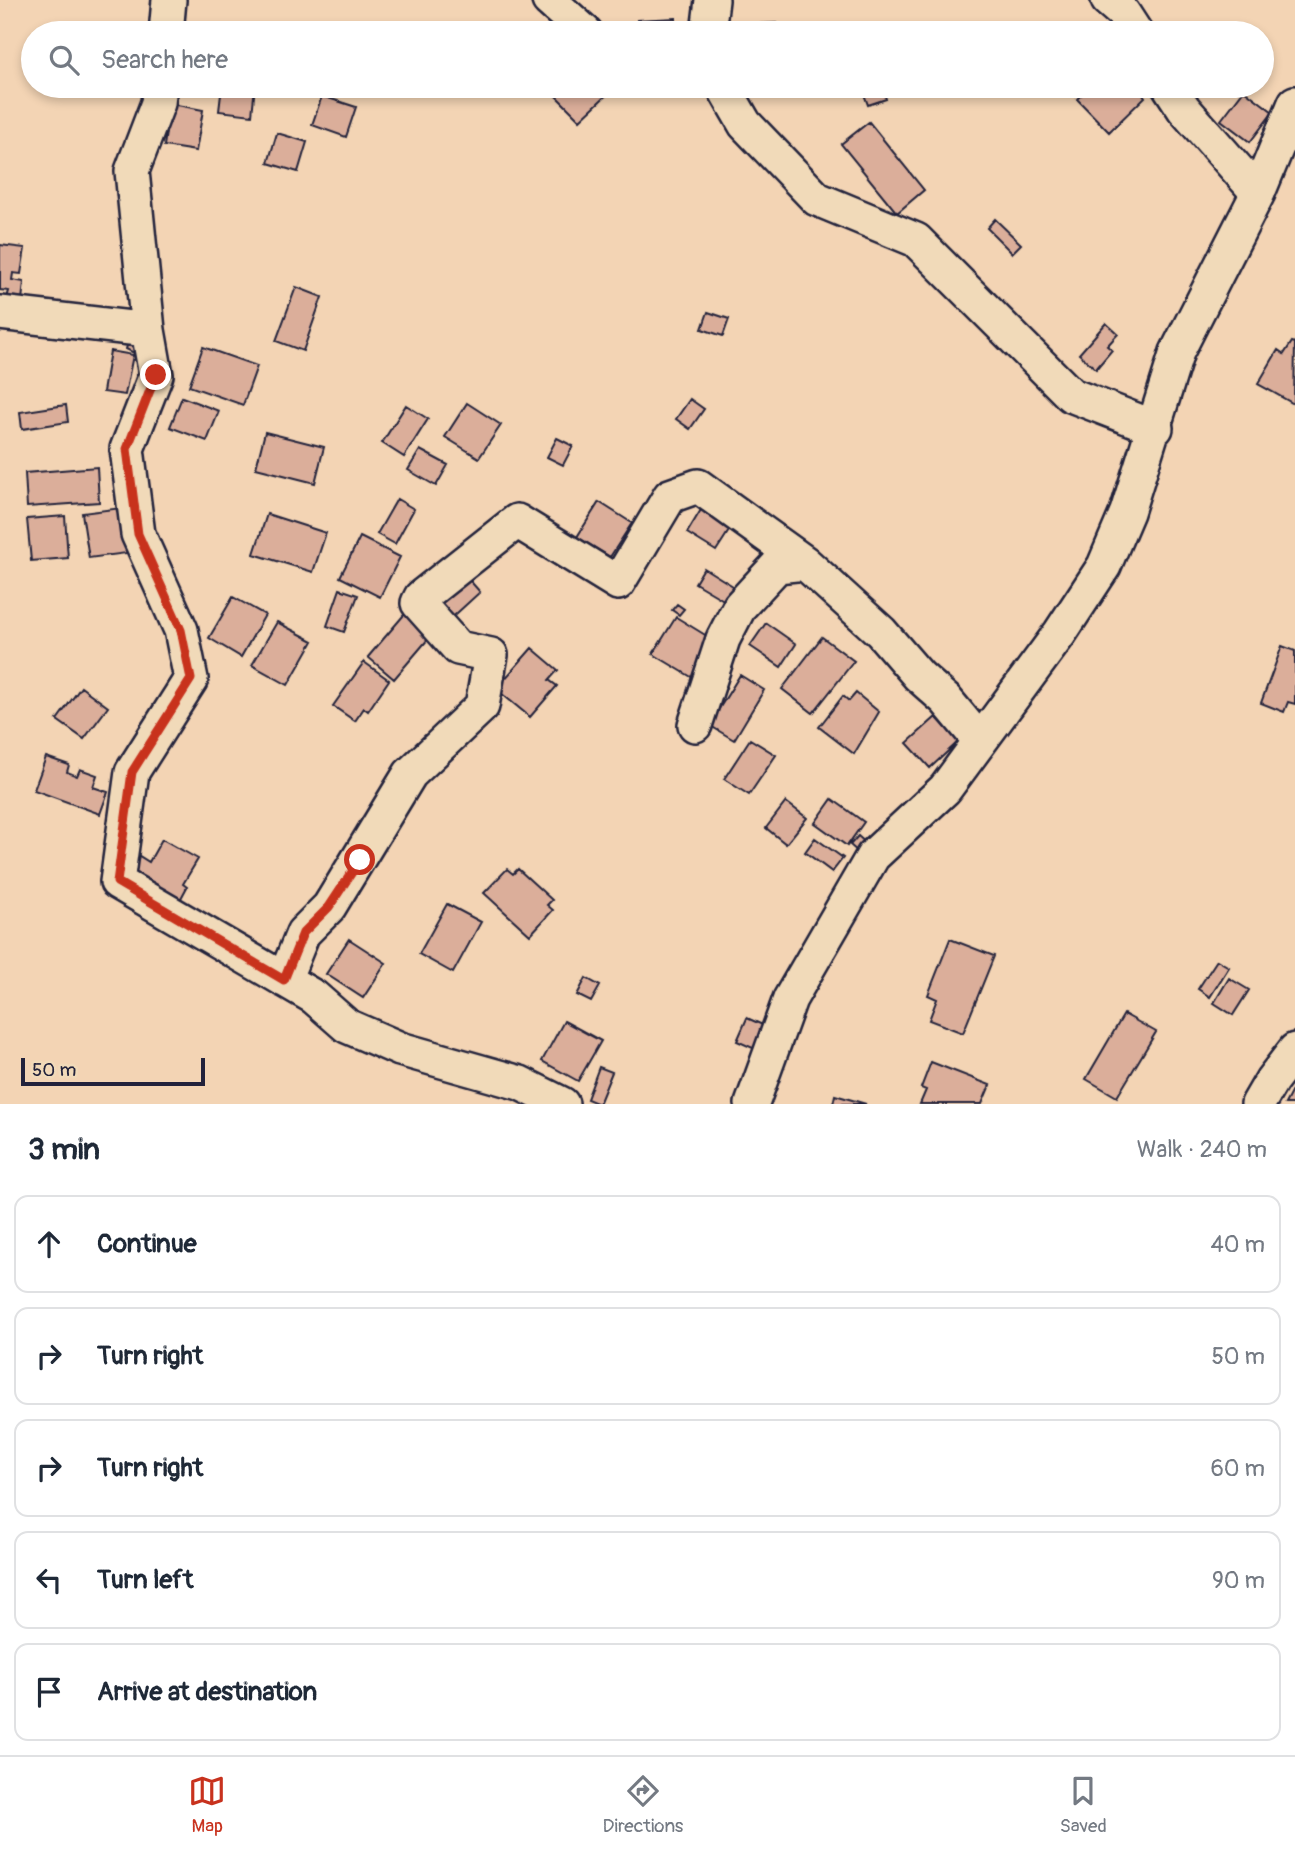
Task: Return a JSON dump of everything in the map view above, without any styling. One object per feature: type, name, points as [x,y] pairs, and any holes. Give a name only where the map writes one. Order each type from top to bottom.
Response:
[{"type":"street","points":[[167,21],[169,0]]},
{"type":"street","points":[[549,0],[583,21]]},
{"type":"street","points":[[709,21],[712,0]]},
{"type":"street","points":[[1108,0],[1128,21]]},
{"type":"street","points":[[159,98],[132,171],[148,330],[156,375],[127,449],[138,534],[181,630],[191,679],[132,772],[117,882],[314,997],[347,1026],[400,1049],[520,1083],[562,1104]]},
{"type":"street","points":[[730,98],[745,124],[817,199],[916,240],[1071,395],[1156,428]]},
{"type":"street","points":[[1177,98],[1258,193]]},
{"type":"street","points":[[752,1104],[790,999],[873,856],[945,789],[1104,566],[1127,512],[1156,428],[1177,352],[1258,193],[1294,108]]},
{"type":"street","points":[[0,313],[148,330]]},
{"type":"street","points":[[284,980],[303,933],[329,907],[410,774],[482,706],[491,655],[458,648],[418,603],[517,521],[618,583],[670,496],[698,486],[805,563],[881,632],[919,676],[946,700],[980,741]]},
{"type":"street","points":[[695,725],[723,639],[740,606],[777,566],[805,563]]},
{"type":"street","points":[[1258,1104],[1295,1050]]},
{"type":"building","points":[[676,18],[676,21],[637,20]]},
{"type":"building","points":[[221,98],[254,98],[252,115],[219,111]]},
{"type":"building","points":[[321,98],[356,107],[346,137],[312,125]]},
{"type":"building","points":[[558,98],[603,98],[580,120]]},
{"type":"building","points":[[865,98],[886,98],[886,99],[868,105]]},
{"type":"building","points":[[1078,98],[1144,98],[1109,132]]},
{"type":"building","points":[[1238,98],[1255,98],[1273,112],[1250,142],[1221,120]]},
{"type":"building","points":[[172,104],[203,110],[196,151],[164,146],[166,132],[159,131]]},
{"type":"building","points":[[869,122],[924,190],[897,213],[841,144]]},
{"type":"building","points":[[277,133],[307,142],[298,172],[268,163]]},
{"type":"building","points":[[995,219],[1021,244],[1012,253],[987,228]]},
{"type":"building","points":[[0,245],[25,248],[21,274],[13,273],[12,280],[24,282],[22,300],[7,298],[9,291],[0,290]]},
{"type":"building","points":[[296,287],[322,297],[303,351],[276,341]]},
{"type":"building","points":[[708,312],[729,319],[723,336],[702,329]]},
{"type":"building","points":[[1106,323],[1118,334],[1107,346],[1112,350],[1096,369],[1079,354]]},
{"type":"building","points":[[129,340],[144,346],[140,356],[126,349]]},
{"type":"building","points":[[1292,342],[1295,343],[1294,404],[1258,384],[1278,350],[1284,354]]},
{"type":"building","points":[[203,347],[257,366],[243,405],[189,386]]},
{"type":"building","points":[[110,351],[133,355],[125,395],[103,392]]},
{"type":"building","points":[[182,397],[219,411],[207,441],[170,427]]},
{"type":"building","points":[[690,399],[704,409],[690,429],[676,419]]},
{"type":"building","points":[[467,403],[501,425],[479,458],[445,437]]},
{"type":"building","points":[[66,405],[68,422],[22,429],[20,412]]},
{"type":"building","points":[[406,405],[428,419],[404,457],[382,443]]},
{"type":"building","points":[[265,432],[324,447],[315,483],[256,468]]},
{"type":"building","points":[[557,438],[573,446],[563,465],[547,457]]},
{"type":"building","points":[[420,450],[448,465],[436,486],[408,470]]},
{"type":"building","points":[[97,467],[99,502],[27,507],[25,473]]},
{"type":"building","points":[[397,499],[414,509],[395,544],[377,534]]},
{"type":"building","points":[[599,502],[632,523],[610,557],[577,537]]},
{"type":"building","points":[[121,508],[127,553],[89,558],[82,513]]},
{"type":"building","points":[[702,508],[732,526],[716,551],[687,533]]},
{"type":"building","points":[[267,514],[326,533],[313,572],[254,554]]},
{"type":"building","points":[[65,516],[68,558],[31,561],[27,519]]},
{"type":"building","points":[[360,537],[400,557],[380,597],[340,577]]},
{"type":"building","points":[[704,568],[741,591],[732,605],[695,583]]},
{"type":"building","points":[[465,575],[480,592],[445,624],[430,608]]},
{"type":"building","points":[[340,589],[358,595],[344,632],[327,626]]},
{"type":"building","points":[[233,597],[265,615],[241,657],[209,638]]},
{"type":"building","points":[[677,604],[684,609],[679,615],[672,610]]},
{"type":"building","points":[[409,609],[435,631],[394,679],[368,657]]},
{"type":"building","points":[[676,617],[715,641],[693,678],[653,654]]},
{"type":"building","points":[[277,622],[313,641],[288,685],[252,665]]},
{"type":"building","points":[[766,623],[796,644],[781,667],[750,646]]},
{"type":"building","points":[[822,637],[854,661],[813,713],[782,689]]},
{"type":"building","points":[[1282,646],[1295,651],[1295,704],[1288,702],[1284,712],[1261,703]]},
{"type":"building","points":[[532,648],[558,670],[549,680],[557,686],[530,717],[496,689]]},
{"type":"building","points":[[364,662],[389,680],[368,711],[364,708],[355,721],[333,706]]},
{"type":"building","points":[[740,675],[764,690],[734,740],[709,725]]},
{"type":"building","points":[[81,687],[108,707],[84,739],[57,720]]},
{"type":"building","points":[[856,693],[879,712],[854,754],[819,727],[843,696],[849,701]]},
{"type":"building","points":[[936,717],[959,741],[930,768],[907,743]]},
{"type":"building","points":[[750,739],[776,755],[749,795],[724,779]]},
{"type":"building","points":[[46,757],[69,765],[67,772],[77,776],[80,769],[97,775],[93,787],[108,792],[100,814],[34,790]]},
{"type":"building","points":[[832,799],[864,822],[847,846],[815,823]]},
{"type":"building","points":[[786,802],[807,818],[786,844],[766,828]]},
{"type":"building","points":[[858,836],[867,844],[859,853],[850,845]]},
{"type":"building","points":[[815,838],[843,858],[832,872],[805,852]]},
{"type":"building","points":[[162,839],[198,859],[183,884],[187,887],[180,900],[127,869],[136,854],[149,862]]},
{"type":"building","points":[[507,869],[513,874],[518,869],[552,900],[547,905],[553,910],[530,935],[484,893]]},
{"type":"building","points":[[447,904],[481,922],[453,973],[419,954]]},
{"type":"building","points":[[349,939],[386,963],[363,998],[326,974]]},
{"type":"building","points":[[950,939],[994,956],[963,1033],[929,1020],[937,999],[928,995]]},
{"type":"building","points":[[1217,960],[1229,967],[1210,997],[1198,989]]},
{"type":"building","points":[[586,978],[600,986],[591,1002],[577,995]]},
{"type":"building","points":[[1229,978],[1249,990],[1233,1015],[1214,1003]]},
{"type":"building","points":[[1124,1014],[1156,1032],[1117,1097],[1086,1079]]},
{"type":"building","points":[[747,1018],[765,1026],[755,1049],[737,1041]]},
{"type":"building","points":[[564,1021],[601,1041],[578,1081],[542,1061]]},
{"type":"building","points":[[931,1062],[990,1085],[982,1104],[920,1104],[926,1090],[921,1088]]},
{"type":"building","points":[[599,1067],[612,1072],[599,1104],[587,1099]]},
{"type":"building","points":[[1295,1085],[1295,1104],[1285,1104]]},
{"type":"building","points":[[835,1095],[866,1104],[833,1104]]},
{"type":"route","points":[[156,375],[127,449],[138,534],[181,630],[191,679],[132,772],[117,882],[284,980],[303,933],[329,907],[360,860]]}]
